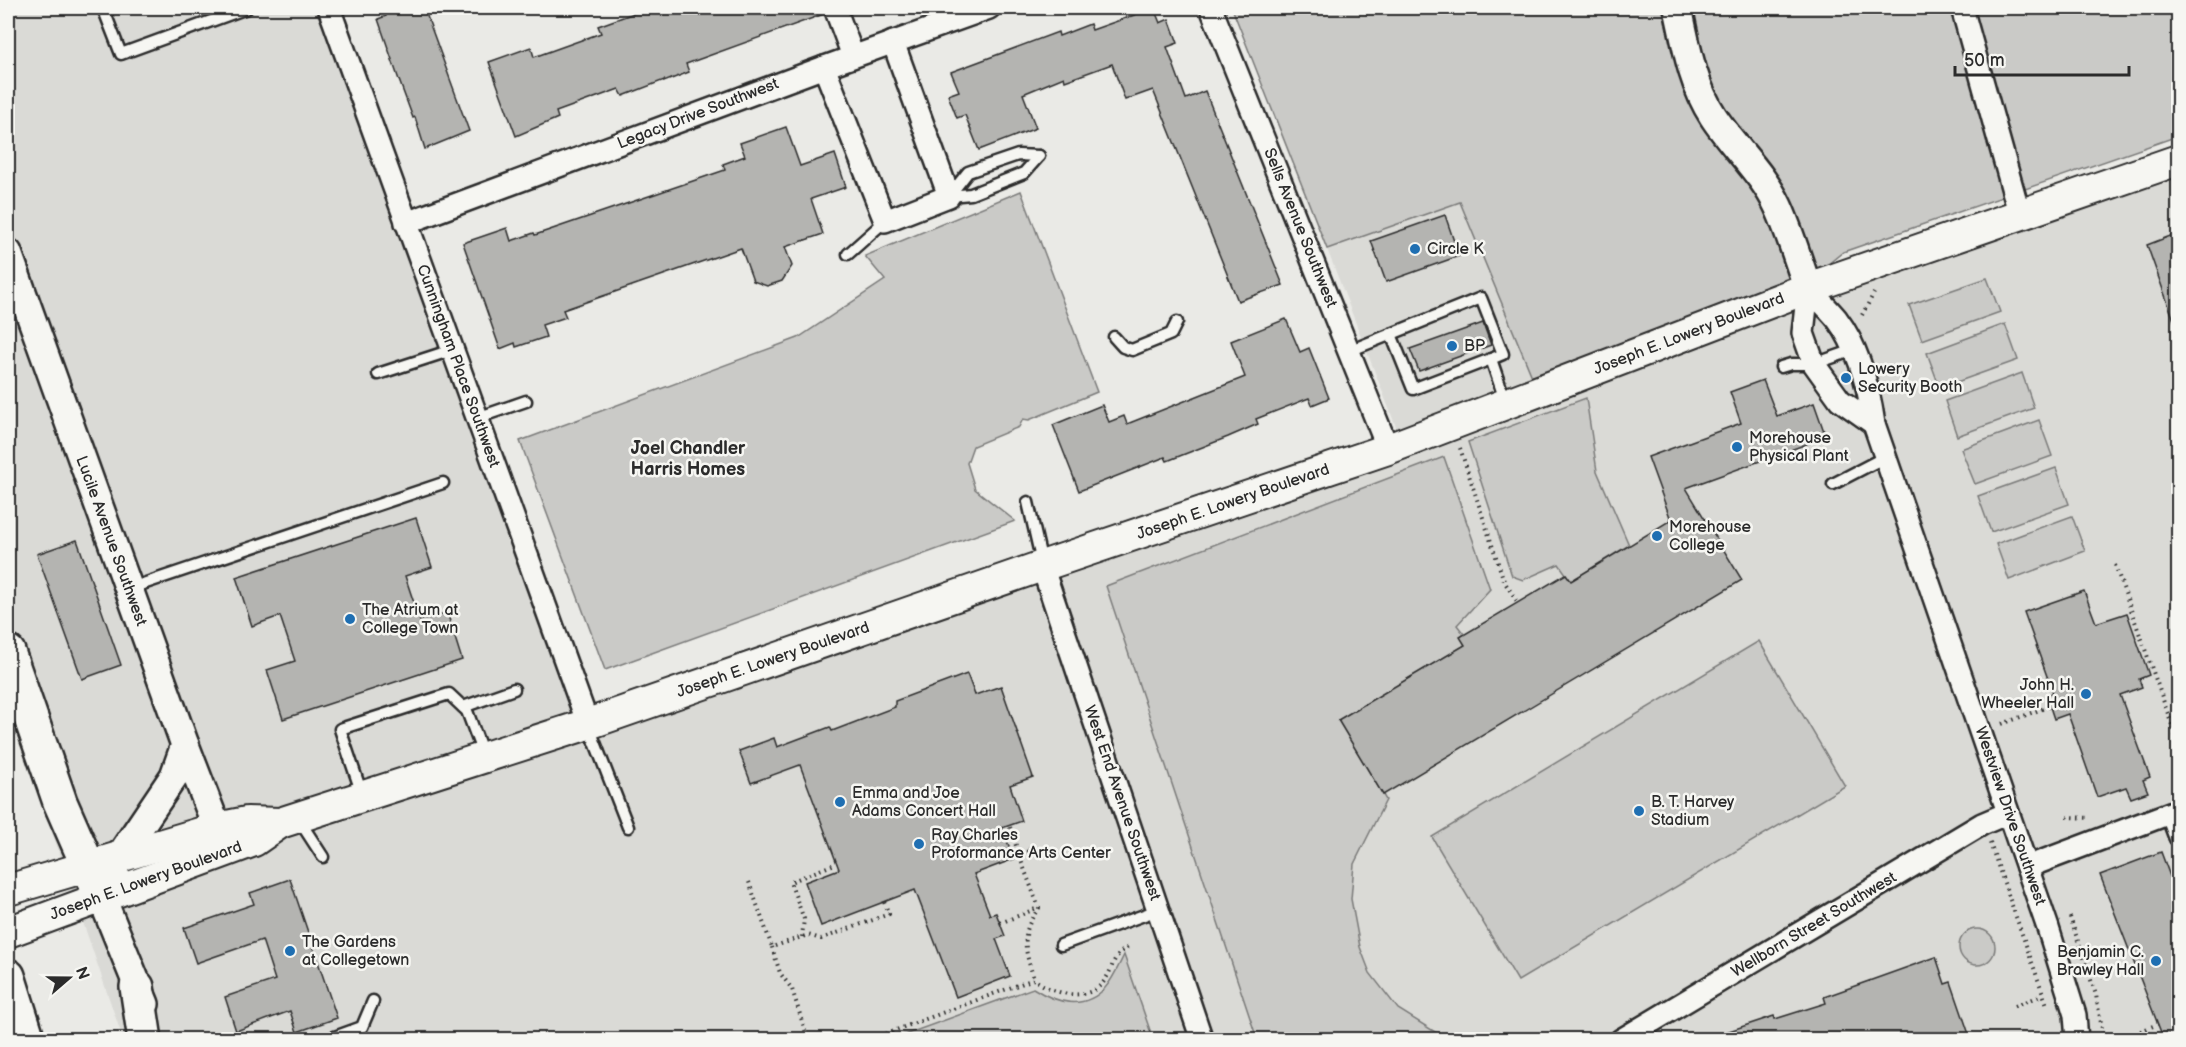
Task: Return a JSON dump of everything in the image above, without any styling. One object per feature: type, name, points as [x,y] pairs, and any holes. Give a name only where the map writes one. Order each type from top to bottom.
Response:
[{"type":"highway","points":[[8,652],[60,802],[102,898]]},
{"type":"highway","points":[[137,987],[145,1040]]},
{"type":"highway","points":[[12,989],[28,1040]]},
{"type":"main road","name":"Joseph E. Lowery Boulevard","points":[[8,932],[254,841],[289,820],[588,724],[1042,566],[1388,449],[1808,288],[2178,160]]},
{"type":"main road","name":"Joseph E. Lowery Boulevard","points":[[8,890],[217,828],[247,822],[289,820]]},
{"type":"street","name":"Cunningham Place Southwest","points":[[329,8],[588,724]]},
{"type":"street","points":[[835,8],[853,57]]},
{"type":"street","name":"Legacy Drive Southwest","points":[[406,223],[989,8]]},
{"type":"street","name":"Sells Avenue Southwest","points":[[1211,8],[1388,449]]},
{"type":"street","name":"Westview Drive Southwest","points":[[1678,8],[1692,71],[1711,114],[1757,172],[1778,205],[1808,288],[1838,320],[1854,350],[1869,391],[1874,424],[2027,867],[2075,1015],[2077,1040]]},
{"type":"street","points":[[1962,8],[2020,216]]},
{"type":"street","points":[[824,67],[885,221],[949,196],[893,42]]},
{"type":"street","name":"Lucile Avenue Southwest","points":[[8,254],[128,589],[217,828]]},
{"type":"street","name":"Westview Drive Southwest","points":[[1808,288],[1803,333],[1814,364],[1840,400],[1874,424]]},
{"type":"street","name":"West End Avenue Southwest","points":[[1042,566],[1202,1040]]},
{"type":"street","points":[[160,1040],[102,898],[120,856],[174,776],[185,745]]},
{"type":"street","name":"Wellborn Street Southwest","points":[[1621,1040],[1647,1033],[1982,824],[2008,813]]},
{"type":"street","points":[[2027,867],[2172,813]]},
{"type":"lane","points":[[103,8],[121,54],[247,8]]},
{"type":"lane","points":[[1018,155],[1039,156],[1024,173],[971,194],[949,196],[968,172],[1018,155]]},
{"type":"lane","points":[[849,254],[885,221]]},
{"type":"lane","points":[[1349,351],[1391,334],[1481,298],[1503,354],[1413,389],[1391,334]]},
{"type":"lane","points":[[1114,337],[1123,347],[1132,350],[1171,334],[1177,322]]},
{"type":"lane","points":[[378,374],[452,350]]},
{"type":"lane","points":[[1782,367],[1791,364],[1814,364],[1854,350]]},
{"type":"lane","points":[[1491,359],[1507,404]]},
{"type":"lane","points":[[477,418],[526,401]]},
{"type":"lane","points":[[1833,484],[1885,457]]},
{"type":"lane","points":[[128,589],[443,483]]},
{"type":"lane","points":[[1028,502],[1042,566]]},
{"type":"lane","points":[[463,707],[514,689]]},
{"type":"lane","points":[[362,796],[340,729],[449,694],[466,711],[484,758]]},
{"type":"lane","points":[[588,724],[628,827]]},
{"type":"lane","points":[[2172,813],[2175,839]]},
{"type":"lane","points":[[289,820],[323,857]]},
{"type":"lane","points":[[1061,945],[1158,910]]},
{"type":"lane","points":[[326,1040],[362,1027],[373,1001]]},
{"type":"path","points":[[1457,442],[1504,581],[1518,603]]},
{"type":"path","points":[[2115,565],[2178,742]]},
{"type":"path","points":[[2002,724],[2050,706]]},
{"type":"path","points":[[1010,827],[1039,908]]},
{"type":"path","points":[[1981,848],[1991,843],[2049,1011]]},
{"type":"path","points":[[1019,855],[1031,850],[1030,847]]},
{"type":"path","points":[[802,937],[804,918],[790,882],[837,863]]},
{"type":"path","points":[[749,882],[780,973],[792,989],[808,1040]]},
{"type":"path","points":[[772,947],[808,935],[821,939],[889,915],[884,902]]},
{"type":"path","points":[[1000,923],[1039,908]]},
{"type":"path","points":[[1039,908],[1028,925],[1025,947],[1034,979],[1044,987],[1070,994],[1094,991],[1107,977],[1112,962],[1118,954],[1128,947]]},
{"type":"path","points":[[869,1040],[1034,979]]},
{"type":"path","points":[[2014,1006],[2043,995]]},
{"type":"path","points":[[2118,1040],[2158,1024]]},
{"type":"shaded area","name":"Morehouse College","points":[[8,8],[343,8],[587,714],[2178,161],[2178,1039],[123,1039],[8,703]]},
{"type":"shaded area","points":[[1232,8],[2178,8],[2178,136],[1843,252],[1777,306],[1533,379],[1460,202],[1327,249]]},
{"type":"shaded area","points":[[1021,191],[1097,392],[1029,420],[1023,419],[1019,427],[973,446],[967,463],[975,489],[1015,521],[605,670],[520,441],[798,338],[885,280],[865,256]]},
{"type":"shaded area","points":[[1460,202],[1533,379],[1397,429],[1327,249]]},
{"type":"shaded area","points":[[1987,278],[2000,312],[1922,340],[1909,305]]},
{"type":"shaded area","points":[[2005,324],[2018,360],[1940,388],[1927,353]]},
{"type":"shaded area","points":[[2022,373],[2034,408],[1957,436],[1945,401]]},
{"type":"shaded area","points":[[1586,398],[1597,471],[1629,545],[1571,581],[1559,564],[1523,580],[1512,576],[1468,442]]},
{"type":"shaded area","points":[[2039,420],[2052,456],[1975,484],[1961,449]]},
{"type":"shaded area","points":[[1444,457],[1490,589],[1457,625],[1464,634],[1461,637],[1465,645],[1338,720],[1386,800],[1354,864],[1351,899],[1360,947],[1370,973],[1398,1009],[1435,1032],[1464,1039],[1257,1039],[1106,586]]},
{"type":"shaded area","points":[[2056,468],[2069,504],[1991,532],[1978,496]]},
{"type":"shaded area","points":[[2072,516],[2085,551],[2009,580],[1996,544]]},
{"type":"shaded area","name":"B. T. Harvey Stadium","points":[[1759,641],[1845,786],[1518,981],[1432,837]]},
{"type":"shaded area","points":[[1977,929],[1989,935],[1995,947],[1989,959],[1977,965],[1965,959],[1959,947],[1965,935]]},
{"type":"shaded area","points":[[1124,955],[1153,1039],[893,1039],[1033,988],[1060,1001],[1088,1000],[1105,988]]},
{"type":"building","points":[[383,8],[424,8],[469,131],[425,149],[378,19],[386,16]]},
{"type":"building","points":[[648,8],[822,8],[824,14],[686,64],[689,72],[664,82],[664,80],[623,96],[619,89],[556,112],[558,118],[516,136],[489,62],[531,47],[534,57],[601,33],[598,26]]},
{"type":"building","points":[[1154,8],[1160,23],[1169,19],[1178,43],[1167,47],[1186,99],[1205,91],[1283,285],[1238,301],[1153,90],[1125,100],[1112,64],[1065,81],[1064,77],[1023,94],[1036,128],[979,150],[965,115],[957,118],[948,95],[959,91],[951,72],[1058,32],[1059,36],[1090,24],[1092,30]]},
{"type":"building","points":[[786,127],[800,166],[835,154],[846,187],[811,199],[823,234],[785,247],[792,266],[782,281],[767,286],[753,281],[741,248],[563,310],[566,317],[542,325],[546,337],[516,347],[515,343],[500,349],[463,243],[507,228],[511,241],[534,233],[535,235],[725,170],[723,164],[745,156],[740,143]]},
{"type":"building","name":"Circle K","points":[[1445,215],[1459,256],[1386,282],[1371,241]]},
{"type":"building","points":[[2178,233],[2178,326],[2176,326],[2147,245]]},
{"type":"building","points":[[1286,319],[1300,352],[1309,348],[1329,398],[1312,405],[1309,398],[1256,419],[1258,424],[1228,437],[1167,461],[1165,457],[1079,491],[1053,425],[1102,405],[1109,422],[1124,416],[1127,424],[1245,377],[1231,341]]},
{"type":"building","name":"BP","points":[[1483,323],[1491,345],[1419,371],[1410,349]]},
{"type":"building","points":[[1763,380],[1777,416],[1814,403],[1826,437],[1686,488],[1742,580],[1383,795],[1338,720],[1465,645],[1460,637],[1566,574],[1571,581],[1671,520],[1648,457],[1741,423],[1730,392]]},
{"type":"building","name":"The Atrium at College Town","points":[[416,518],[432,567],[405,576],[420,621],[447,612],[462,660],[283,719],[267,670],[295,661],[280,616],[252,626],[236,577]]},
{"type":"building","points":[[77,540],[121,665],[82,679],[37,554]]},
{"type":"building","name":"John H. Wheeler Hall","points":[[2084,591],[2096,623],[2127,613],[2149,675],[2139,679],[2142,687],[2120,695],[2150,777],[2143,780],[2148,792],[2131,798],[2126,787],[2097,797],[2068,714],[2054,719],[2046,695],[2053,693],[2024,612]]},
{"type":"building","name":"Ray Charles Proformance Arts Center","points":[[967,674],[975,695],[1001,686],[1033,777],[1010,785],[1022,821],[1002,828],[1014,859],[974,874],[990,915],[996,913],[1005,936],[996,939],[1010,976],[956,997],[915,890],[821,926],[805,882],[839,869],[800,765],[751,783],[739,751],[774,738],[777,747],[830,727],[832,731],[895,707],[895,701]]},
{"type":"building","name":"Benjamin C. Brawley Hall","points":[[2161,852],[2178,898],[2178,1040],[2164,1040],[2100,875]]},
{"type":"building","name":"The Gardens at Collegetown","points":[[290,879],[337,1018],[297,1032],[290,1011],[236,1031],[225,997],[275,980],[262,940],[196,963],[184,928],[254,904],[250,893]]},
{"type":"building","points":[[1936,957],[1945,984],[1951,982],[1971,1040],[1715,1040],[1714,1036],[1774,1016],[1775,1019],[1826,1003],[1824,997]]},
{"type":"place","name":"Circle K","points":[[1415,249]]},
{"type":"place","name":"BP","points":[[1452,346]]},
{"type":"place","name":"Lowery Security Booth","points":[[1846,378]]},
{"type":"place","name":"Morehouse Physical Plant","points":[[1737,447]]},
{"type":"place","name":"Morehouse College","points":[[1657,536]]},
{"type":"place","name":"The Atrium at College Town","points":[[350,619]]},
{"type":"place","name":"John H. Wheeler Hall","points":[[2086,694]]},
{"type":"place","name":"Emma and Joe Adams Concert Hall","points":[[840,802]]},
{"type":"place","name":"B. T. Harvey Stadium","points":[[1639,811]]},
{"type":"place","name":"Ray Charles Proformance Arts Center","points":[[919,844]]},
{"type":"place","name":"The Gardens at Collegetown","points":[[290,951]]},
{"type":"place","name":"Benjamin C. Brawley Hall","points":[[2156,961]]},
{"type":"district","name":"Joel Chandler Harris Homes","points":[[688,458]]}]
